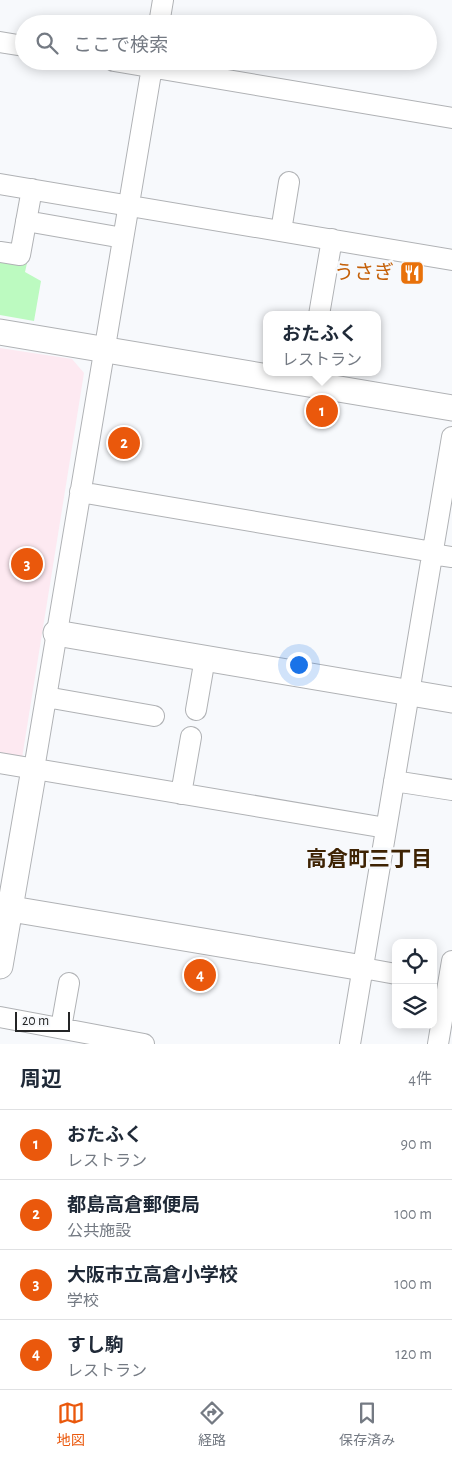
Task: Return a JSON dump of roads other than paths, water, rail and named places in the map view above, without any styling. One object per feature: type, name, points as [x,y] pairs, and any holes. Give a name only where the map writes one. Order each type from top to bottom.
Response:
[{"type":"street","points":[[160,15],[163,0]]},
{"type":"street","points":[[0,42],[15,44]]},
{"type":"street","points":[[0,966],[5,908],[34,769],[151,70]]},
{"type":"street","points":[[185,70],[452,118]]},
{"type":"street","points":[[281,231],[289,182]]},
{"type":"street","points":[[0,184],[452,260]]},
{"type":"street","points":[[0,252],[20,255],[32,189]]},
{"type":"street","points":[[26,221],[123,238]]},
{"type":"street","points":[[320,311],[332,239]]},
{"type":"street","points":[[0,332],[103,349],[263,372]]},
{"type":"street","points":[[295,376],[452,408]]},
{"type":"street","points":[[350,1044],[409,692],[439,554],[452,437]]},
{"type":"street","points":[[80,492],[439,554]]},
{"type":"street","points":[[56,633],[452,700]]},
{"type":"street","points":[[196,710],[205,658]]},
{"type":"street","points":[[46,697],[154,716]]},
{"type":"street","points":[[181,794],[191,737]]},
{"type":"street","points":[[0,764],[386,828]]},
{"type":"street","points":[[394,781],[452,790]]},
{"type":"street","points":[[5,908],[392,973]]},
{"type":"street","points":[[438,1044],[445,982],[452,961]]},
{"type":"street","points":[[61,1028],[69,984]]},
{"type":"street","points":[[0,1017],[144,1044]]},
{"type":"place","name":"うさぎ","points":[[412,273]]},
{"type":"place","name":"おたふく","points":[[322,411]]},
{"type":"place","name":"都島高倉郵便局","points":[[124,443]]},
{"type":"place","name":"大阪市立高倉小学校","points":[[27,564]]},
{"type":"place","name":"すし駒","points":[[200,975]]},
{"type":"district","name":"高倉町三丁目","points":[[369,859]]}]
